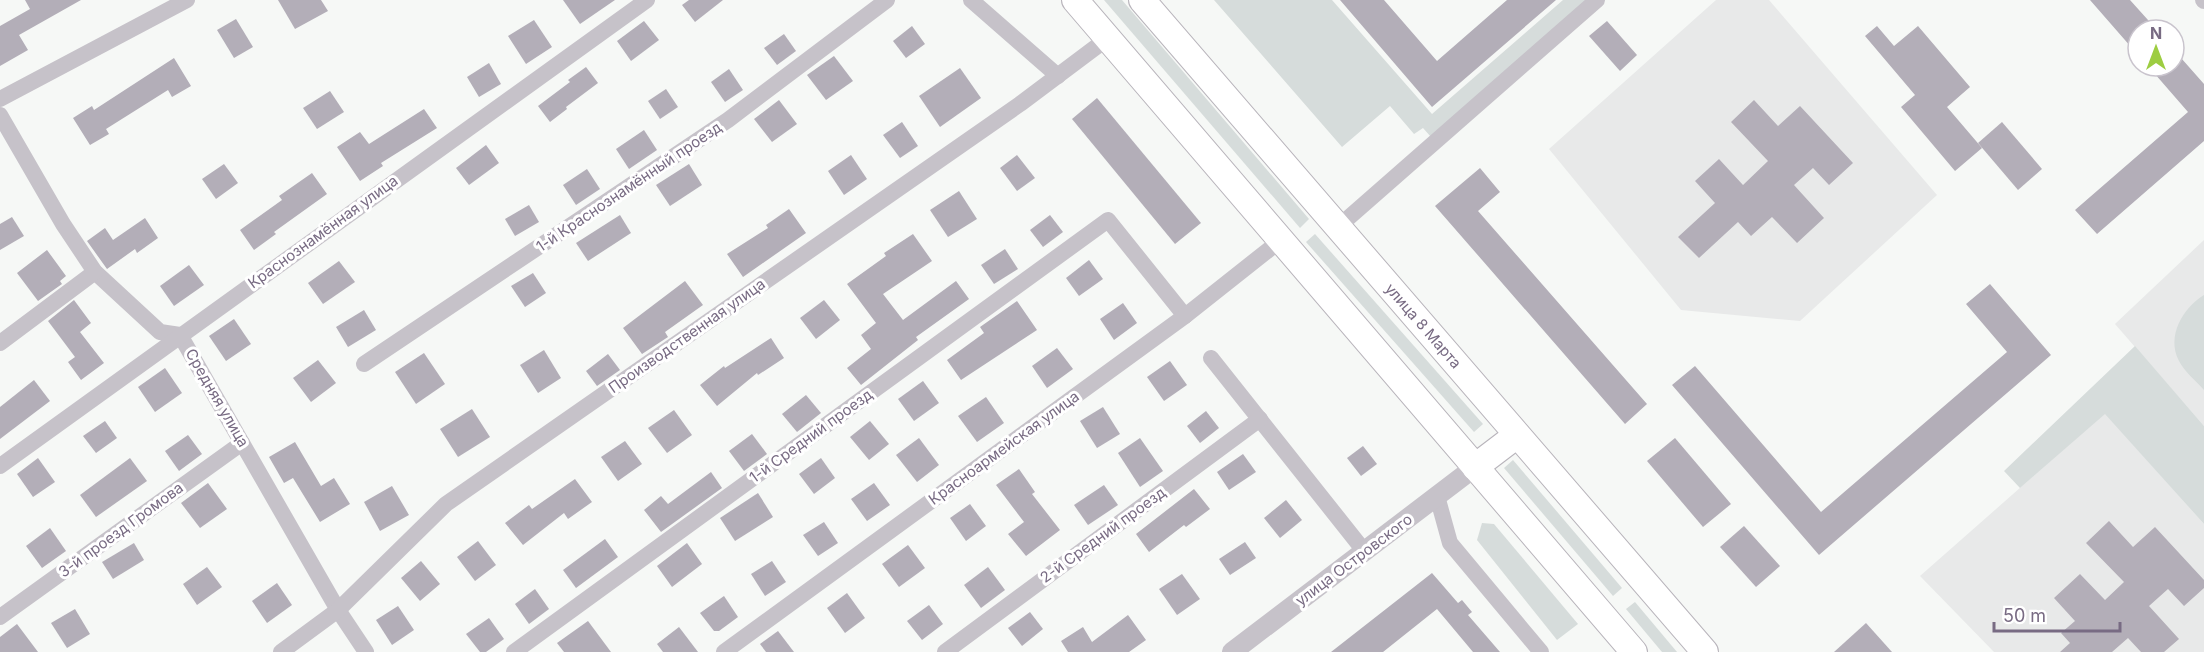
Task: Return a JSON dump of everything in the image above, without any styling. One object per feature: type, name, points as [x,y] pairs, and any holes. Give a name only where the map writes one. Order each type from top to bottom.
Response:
[{"type":"main road","points":[[1075,0],[1634,652]]},
{"type":"main road","name":"улица 8 Марта","points":[[1142,0],[1705,652]]},
{"type":"main road","points":[[1475,467],[1517,435]]},
{"type":"street","points":[[0,99],[187,0]]},
{"type":"street","name":"Краснознамённая улица","points":[[0,466],[647,0]]},
{"type":"street","name":"1-й Краснознамённый проезд","points":[[364,364],[728,120],[887,0]]},
{"type":"street","points":[[971,0],[1058,76]]},
{"type":"street","points":[[1338,227],[1597,0]]},
{"type":"street","name":"Производственная улица","points":[[281,652],[338,610],[446,504],[1020,104],[1108,38]]},
{"type":"street","name":"Средняя улица","points":[[0,115],[63,224],[95,272],[160,332],[180,335],[338,610],[366,652]]},
{"type":"street","name":"1-й Средний проезд","points":[[514,652],[1108,220],[1185,316]]},
{"type":"street","name":"Красноармейская улица","points":[[724,652],[1185,316],[1281,240]]},
{"type":"street","points":[[0,342],[95,272]]},
{"type":"street","points":[[1211,358],[1365,552]]},
{"type":"street","name":"2-й Средний проезд","points":[[945,652],[1260,419]]},
{"type":"street","name":"3-й проезд Громова","points":[[0,617],[242,442]]},
{"type":"street","name":"улица Островского","points":[[1232,652],[1475,467]]},
{"type":"street","points":[[1437,496],[1450,543],[1540,652]]},
{"type":"shaded area","points":[[1104,0],[1122,0],[1309,219],[1300,228]]},
{"type":"shaded area","points":[[1214,0],[1332,0],[1432,114],[1563,0],[1586,0],[1431,137],[1423,128],[1414,134],[1390,106],[1342,147]]},
{"type":"shaded area","points":[[1716,0],[1769,0],[1937,195],[1800,321],[1681,310],[1549,149]]},
{"type":"shaded area","points":[[1315,234],[1483,424],[1474,432],[1306,242]]},
{"type":"shaded area","points":[[2204,240],[2204,426],[2115,324]]},
{"type":"shaded area","points":[[2204,295],[2204,390],[2181,365],[2175,352],[2174,342],[2183,315]]},
{"type":"shaded area","points":[[2135,346],[2204,426],[2204,524],[2105,414],[2020,488],[2004,471]]},
{"type":"shaded area","points":[[2105,413],[2204,524],[2204,652],[1994,652],[1920,576]]},
{"type":"shaded area","points":[[1513,460],[1622,588],[1613,596],[1504,468]]},
{"type":"shaded area","points":[[1482,523],[1494,524],[1578,624],[1557,640],[1477,540]]},
{"type":"shaded area","points":[[1635,602],[1677,652],[1662,652],[1626,609]]},
{"type":"building","points":[[25,0],[81,0],[19,35],[28,50],[0,66],[0,26],[30,9]]},
{"type":"building","points":[[278,0],[321,0],[328,11],[295,29]]},
{"type":"building","points":[[563,0],[615,0],[580,24]]},
{"type":"building","points":[[689,0],[723,0],[695,22],[682,5]]},
{"type":"building","points":[[1340,0],[1384,0],[1437,61],[1507,0],[1556,0],[1432,107]]},
{"type":"building","points":[[2090,0],[2130,0],[2146,18],[2126,18],[2126,41]]},
{"type":"building","points":[[236,19],[253,47],[234,58],[217,30]]},
{"type":"building","points":[[534,20],[552,47],[526,64],[508,36]]},
{"type":"building","points":[[644,21],[659,40],[631,61],[617,41]]},
{"type":"building","points":[[1607,21],[1637,55],[1620,71],[1589,36]]},
{"type":"building","points":[[912,26],[925,44],[906,58],[893,41]]},
{"type":"building","points":[[1877,26],[1894,46],[1918,26],[1970,87],[1947,107],[1982,148],[1955,171],[1901,107],[1915,95],[1865,36]]},
{"type":"building","points":[[784,34],[796,51],[777,65],[764,48]]},
{"type":"building","points":[[834,56],[853,81],[826,100],[807,75]]},
{"type":"building","points":[[174,58],[191,86],[172,97],[168,90],[106,129],[109,134],[90,145],[73,118],[92,106],[94,110]]},
{"type":"building","points":[[489,63],[501,84],[479,97],[467,77]]},
{"type":"building","points":[[2186,64],[2204,84],[2204,141],[2097,234],[2075,210],[2188,112],[2158,78],[2186,78]]},
{"type":"building","points":[[586,67],[598,83],[550,122],[538,106]]},
{"type":"building","points":[[960,68],[981,98],[940,127],[919,96]]},
{"type":"building","points":[[729,69],[743,90],[725,102],[711,82]]},
{"type":"building","points":[[666,89],[678,107],[660,119],[648,101]]},
{"type":"building","points":[[330,91],[344,112],[317,129],[303,108]]},
{"type":"building","points":[[1097,98],[1201,223],[1175,244],[1072,119]]},
{"type":"building","points":[[779,100],[797,124],[772,142],[754,119]]},
{"type":"building","points":[[1754,100],[1778,126],[1800,106],[1853,163],[1829,185],[1813,168],[1794,185],[1824,218],[1797,243],[1772,217],[1751,236],[1738,222],[1699,258],[1678,237],[1715,203],[1695,181],[1719,159],[1743,185],[1768,161],[1731,122]]},
{"type":"building","points":[[424,109],[437,128],[381,163],[383,166],[360,181],[337,147],[360,132],[369,144]]},
{"type":"building","points":[[902,122],[918,146],[900,158],[883,135]]},
{"type":"building","points":[[2002,122],[2042,169],[2018,190],[1978,143]]},
{"type":"building","points":[[644,130],[657,150],[629,169],[616,149]]},
{"type":"building","points":[[486,145],[499,163],[469,185],[456,168]]},
{"type":"building","points":[[851,155],[867,179],[844,195],[828,171]]},
{"type":"building","points":[[1017,155],[1035,178],[1017,191],[1000,168]]},
{"type":"building","points":[[224,164],[238,183],[216,199],[202,179]]},
{"type":"building","points":[[689,164],[702,185],[670,206],[656,185]]},
{"type":"building","points":[[1480,168],[1500,192],[1478,211],[1647,404],[1625,424],[1435,206]]},
{"type":"building","points":[[587,169],[600,189],[576,205],[563,185]]},
{"type":"building","points":[[312,173],[327,194],[274,232],[276,234],[254,250],[240,230],[282,200],[279,196]]},
{"type":"building","points":[[959,191],[977,219],[948,237],[930,210]]},
{"type":"building","points":[[529,205],[539,222],[515,236],[505,219]]},
{"type":"building","points":[[789,209],[806,233],[743,277],[727,254],[768,228],[766,225]]},
{"type":"building","points":[[620,215],[631,233],[588,261],[576,243]]},
{"type":"building","points":[[1050,215],[1063,232],[1043,247],[1030,230]]},
{"type":"building","points":[[12,217],[24,236],[0,250],[0,224]]},
{"type":"building","points":[[145,218],[158,238],[137,253],[135,249],[107,269],[87,241],[105,228],[113,240]]},
{"type":"building","points":[[913,234],[932,261],[883,294],[903,320],[956,281],[969,299],[916,337],[918,340],[861,385],[847,368],[871,349],[861,335],[876,323],[847,284],[886,256],[884,253]]},
{"type":"building","points":[[1005,249],[1018,269],[994,284],[981,265]]},
{"type":"building","points":[[47,250],[66,276],[60,281],[62,284],[38,301],[17,273]]},
{"type":"building","points":[[1089,260],[1103,279],[1079,296],[1066,278]]},
{"type":"building","points":[[339,261],[355,282],[323,304],[308,283]]},
{"type":"building","points":[[189,265],[204,285],[174,306],[160,286]]},
{"type":"building","points":[[533,273],[546,293],[525,307],[511,286]]},
{"type":"building","points":[[685,281],[703,305],[665,332],[668,337],[642,354],[623,328]]},
{"type":"building","points":[[1990,284],[2051,355],[1819,555],[1672,385],[1695,366],[1821,512],[2007,352],[1966,304]]},
{"type":"building","points":[[74,300],[91,323],[80,332],[104,363],[81,380],[68,362],[75,357],[48,321]]},
{"type":"building","points":[[824,300],[840,320],[816,339],[800,318]]},
{"type":"building","points":[[1017,301],[1037,330],[961,380],[947,360],[984,333],[980,327]]},
{"type":"building","points":[[1123,303],[1137,323],[1114,340],[1100,319]]},
{"type":"building","points":[[364,310],[376,330],[348,347],[336,327]]},
{"type":"building","points":[[234,319],[251,344],[226,361],[209,336]]},
{"type":"building","points":[[771,338],[784,358],[758,375],[757,373],[717,406],[700,385],[724,366],[725,368]]},
{"type":"building","points":[[1057,348],[1073,369],[1047,388],[1032,366]]},
{"type":"building","points":[[544,350],[561,378],[538,393],[520,365]]},
{"type":"building","points":[[424,353],[445,384],[416,404],[395,372]]},
{"type":"building","points":[[608,354],[620,370],[597,386],[586,371]]},
{"type":"building","points":[[318,360],[336,383],[311,402],[293,378]]},
{"type":"building","points":[[1170,361],[1187,385],[1164,401],[1147,377]]},
{"type":"building","points":[[165,368],[182,393],[155,412],[138,387]]},
{"type":"building","points":[[34,380],[50,401],[0,439],[0,407]]},
{"type":"building","points":[[923,381],[939,403],[914,421],[898,399]]},
{"type":"building","points":[[806,395],[821,413],[797,432],[782,414]]},
{"type":"building","points":[[986,397],[1004,423],[977,442],[958,416]]},
{"type":"building","points":[[1103,407],[1120,434],[1097,448],[1080,421]]},
{"type":"building","points":[[472,409],[490,437],[458,457],[440,429]]},
{"type":"building","points":[[674,410],[692,435],[667,453],[648,428]]},
{"type":"building","points":[[1206,411],[1219,428],[1200,443],[1187,426]]},
{"type":"building","points":[[105,421],[117,438],[96,453],[83,436]]},
{"type":"building","points":[[870,421],[889,444],[869,460],[850,437]]},
{"type":"building","points":[[752,434],[767,454],[744,471],[729,451]]},
{"type":"building","points":[[188,435],[202,454],[179,471],[165,451]]},
{"type":"building","points":[[919,438],[939,465],[917,482],[896,455]]},
{"type":"building","points":[[1140,438],[1163,471],[1140,487],[1118,453]]},
{"type":"building","points":[[1675,438],[1731,504],[1703,527],[1647,461]]},
{"type":"building","points":[[625,441],[642,464],[618,481],[601,457]]},
{"type":"building","points":[[295,442],[321,486],[334,478],[350,504],[320,522],[293,478],[284,483],[269,457]]},
{"type":"building","points":[[1363,446],[1377,464],[1361,476],[1347,458]]},
{"type":"building","points":[[1243,454],[1256,472],[1229,490],[1217,472]]},
{"type":"building","points":[[38,458],[55,482],[33,497],[17,474]]},
{"type":"building","points":[[130,458],[147,481],[96,517],[80,495]]},
{"type":"building","points":[[821,458],[835,478],[814,494],[799,474]]},
{"type":"building","points":[[1019,469],[1035,492],[1032,494],[1060,530],[1026,556],[1008,534],[1024,522],[996,485]]},
{"type":"building","points":[[711,472],[722,488],[661,532],[644,510],[661,496],[668,504]]},
{"type":"building","points":[[575,479],[592,502],[568,519],[564,513],[523,545],[505,523],[529,505],[532,509]]},
{"type":"building","points":[[208,483],[227,509],[200,528],[181,503]]},
{"type":"building","points":[[874,483],[890,505],[867,521],[851,499]]},
{"type":"building","points":[[1104,485],[1118,505],[1088,525],[1074,505]]},
{"type":"building","points":[[392,486],[409,515],[380,531],[364,502]]},
{"type":"building","points":[[1194,489],[1210,509],[1186,527],[1184,525],[1149,552],[1136,534]]},
{"type":"building","points":[[758,493],[773,517],[735,541],[720,518]]},
{"type":"building","points":[[1286,500],[1302,520],[1280,538],[1264,518]]},
{"type":"building","points":[[970,504],[986,526],[966,541],[950,518]]},
{"type":"building","points":[[2109,521],[2133,547],[2155,527],[2204,580],[2204,588],[2184,606],[2168,589],[2149,606],[2179,639],[2164,652],[2141,652],[2128,638],[2112,652],[2060,652],[2070,643],[2061,633],[2075,621],[2054,598],[2080,574],[2105,600],[2124,582],[2086,543]]},
{"type":"building","points":[[824,522],[838,543],[818,556],[803,535]]},
{"type":"building","points":[[1744,526],[1780,566],[1756,587],[1720,547]]},
{"type":"building","points":[[50,528],[66,551],[42,568],[26,546]]},
{"type":"building","points":[[605,539],[618,557],[576,588],[563,570]]},
{"type":"building","points":[[478,541],[496,565],[475,581],[457,557]]},
{"type":"building","points":[[1245,542],[1256,558],[1230,575],[1219,559]]},
{"type":"building","points":[[134,543],[144,560],[113,579],[102,562]]},
{"type":"building","points":[[687,543],[702,564],[672,587],[657,566]]},
{"type":"building","points":[[908,545],[925,568],[899,587],[882,564]]},
{"type":"building","points":[[421,561],[440,584],[420,601],[401,578]]},
{"type":"building","points":[[772,561],[786,582],[765,596],[751,574]]},
{"type":"building","points":[[207,567],[222,587],[197,605],[183,584]]},
{"type":"building","points":[[988,567],[1005,590],[981,608],[964,585]]},
{"type":"building","points":[[1432,573],[1458,603],[1462,600],[1472,612],[1468,615],[1500,652],[1473,652],[1437,609],[1383,652],[1331,652]]},
{"type":"building","points":[[1182,574],[1200,599],[1177,615],[1159,589]]},
{"type":"building","points":[[277,583],[292,605],[267,623],[252,601]]},
{"type":"building","points":[[535,589],[549,609],[529,624],[515,604]]},
{"type":"building","points":[[847,593],[865,618],[845,633],[827,608]]},
{"type":"building","points":[[724,596],[738,617],[719,631],[714,631],[700,613]]},
{"type":"building","points":[[929,605],[943,624],[922,640],[907,621]]},
{"type":"building","points":[[398,606],[414,630],[392,645],[376,620]]},
{"type":"building","points":[[75,609],[90,634],[67,648],[51,623]]},
{"type":"building","points":[[1030,612],[1043,629],[1022,646],[1008,628]]},
{"type":"building","points":[[1128,615],[1146,640],[1129,652],[1068,652],[1061,641],[1083,627],[1092,642]]},
{"type":"building","points":[[489,618],[504,639],[486,652],[480,652],[466,634]]},
{"type":"building","points":[[588,621],[611,652],[564,652],[557,643]]},
{"type":"building","points":[[1866,623],[1892,652],[1834,652]]},
{"type":"building","points":[[17,624],[38,652],[0,652],[0,637]]},
{"type":"building","points":[[679,627],[698,652],[663,652],[657,644]]},
{"type":"building","points":[[778,631],[794,652],[766,652],[760,644]]}]
